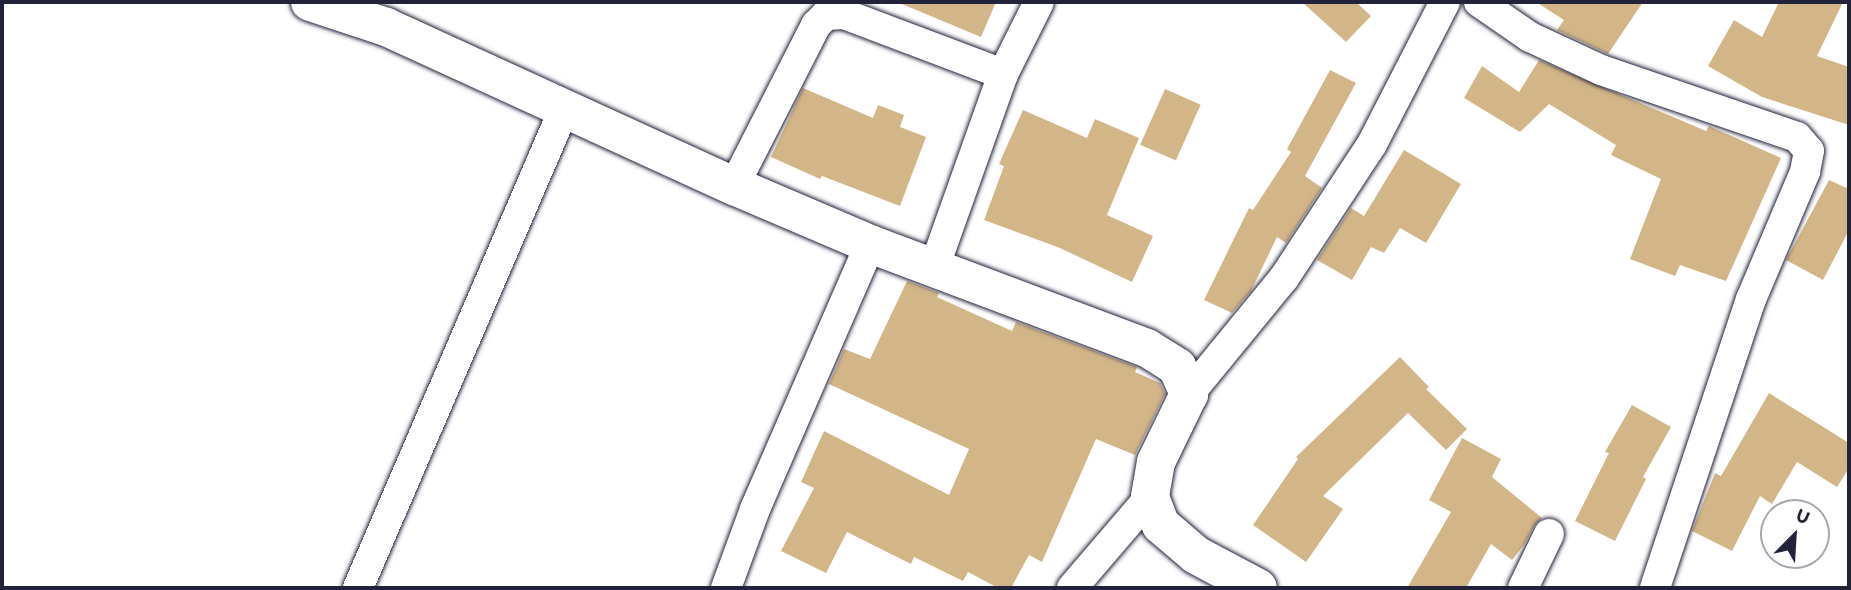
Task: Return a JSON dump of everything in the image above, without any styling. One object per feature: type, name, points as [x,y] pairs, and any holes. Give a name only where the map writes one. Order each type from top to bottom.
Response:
[{"type":"street","points":[[310,2],[386,27],[734,186],[870,244],[1147,348],[1177,367],[1189,394]]},
{"type":"street","points":[[934,268],[1003,74],[1039,2]]},
{"type":"street","points":[[1072,588],[1150,497],[1156,462],[1189,394],[1284,278],[1373,144],[1445,2]]},
{"type":"street","points":[[1479,2],[1530,37],[1601,70],[1797,137],[1809,151],[1805,172],[1751,299],[1655,588]]},
{"type":"street","points":[[734,186],[816,25],[826,15],[844,14],[1003,74]]},
{"type":"street","points":[[358,588],[565,107]]},
{"type":"street","points":[[726,588],[755,509],[870,244]]},
{"type":"street","points":[[1150,497],[1161,525],[1196,555],[1258,588]]},
{"type":"street","points":[[1523,588],[1549,534]]},
{"type":"building","points":[[897,2],[996,2],[981,37]]},
{"type":"building","points":[[1302,2],[1356,2],[1371,16],[1346,42]]},
{"type":"building","points":[[1536,2],[1643,2],[1608,54],[1557,30],[1564,20]]},
{"type":"building","points":[[1779,2],[1843,2],[1817,56],[1849,67],[1849,125],[1762,97],[1708,66],[1734,20],[1762,37]]},
{"type":"building","points":[[1539,60],[1706,131],[1709,126],[1781,158],[1726,281],[1680,265],[1675,276],[1630,259],[1661,179],[1611,155],[1616,145],[1549,104],[1520,132],[1464,98],[1482,66],[1519,92]]},
{"type":"building","points":[[1330,70],[1356,83],[1305,176],[1322,188],[1286,243],[1277,237],[1251,291],[1232,313],[1204,300],[1249,208],[1253,210],[1291,152],[1287,149]]},
{"type":"building","points":[[803,88],[873,118],[878,105],[904,115],[900,127],[926,137],[900,206],[822,176],[820,179],[771,157]]},
{"type":"building","points":[[1165,89],[1201,105],[1176,161],[1140,145]]},
{"type":"building","points":[[1023,110],[1087,138],[1095,119],[1139,138],[1107,215],[1153,236],[1132,282],[1060,248],[984,220],[1004,166],[999,164]]},
{"type":"building","points":[[1404,150],[1461,184],[1426,243],[1400,228],[1384,253],[1371,247],[1352,280],[1317,260],[1351,208],[1364,216]]},
{"type":"building","points":[[1829,180],[1849,189],[1849,230],[1823,280],[1786,260]]},
{"type":"building","points":[[907,281],[939,293],[937,297],[1012,331],[1016,322],[1137,367],[1135,372],[1160,383],[1165,394],[1135,455],[1096,439],[1042,562],[1029,555],[1011,588],[998,588],[968,572],[963,581],[914,557],[911,564],[847,532],[826,573],[781,551],[814,488],[801,482],[824,431],[949,495],[969,449],[829,384],[844,349],[870,359]]},
{"type":"building","points":[[1400,357],[1429,387],[1426,389],[1467,429],[1446,450],[1408,413],[1323,496],[1343,509],[1306,562],[1253,525],[1298,459],[1296,457]]},
{"type":"building","points":[[1769,393],[1849,443],[1849,468],[1837,487],[1797,462],[1775,499],[1760,496],[1732,551],[1692,531],[1715,473],[1721,476]]},
{"type":"building","points":[[1632,405],[1671,427],[1643,477],[1646,479],[1615,541],[1575,521],[1609,453],[1605,452]]},
{"type":"building","points":[[1462,438],[1501,459],[1492,477],[1542,518],[1512,560],[1491,544],[1466,588],[1407,588],[1451,512],[1429,500]]}]
